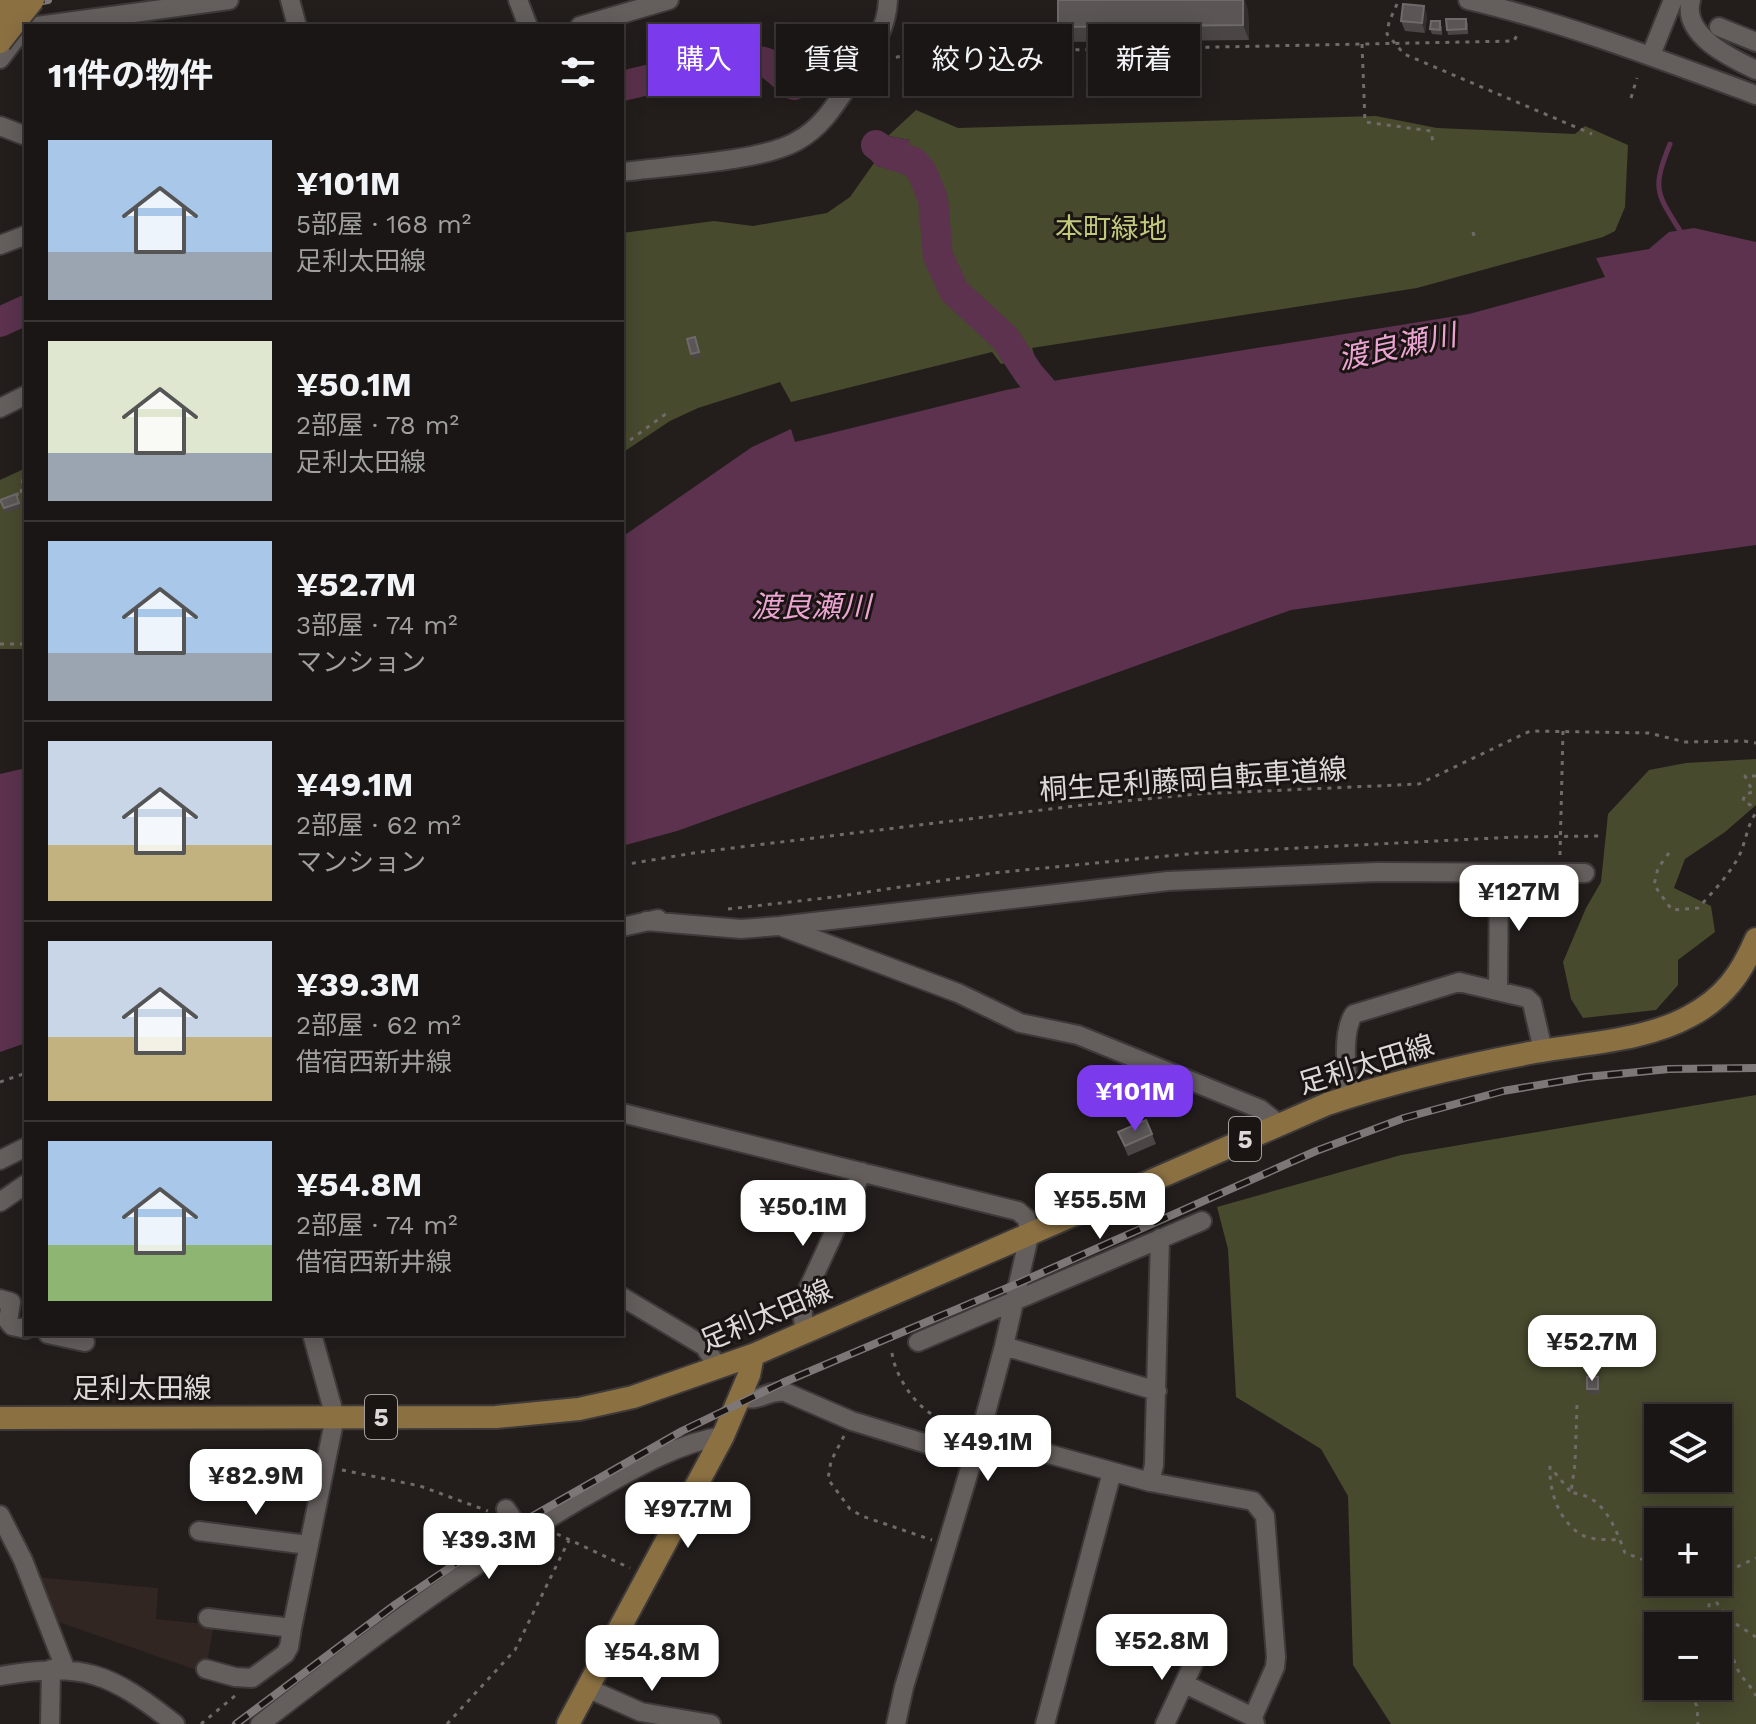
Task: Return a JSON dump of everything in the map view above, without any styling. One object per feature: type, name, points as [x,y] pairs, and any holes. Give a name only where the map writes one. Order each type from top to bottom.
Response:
[{"type":"main road","points":[[0,17],[13,0]]},
{"type":"main road","points":[[11,38],[33,0]]},
{"type":"main road","name":"足利太田線","points":[[0,1418],[496,1417],[556,1412],[633,1397],[753,1355],[1279,1124],[1352,1096],[1410,1078],[1641,1033],[1688,1017],[1750,971],[1756,939]]},
{"type":"main road","points":[[568,1724],[723,1436],[749,1375],[753,1355]]},
{"type":"street","points":[[52,24],[229,0]]},
{"type":"street","points":[[290,0],[296,24]]},
{"type":"street","points":[[518,0],[527,24]]},
{"type":"street","points":[[587,24],[669,0]]},
{"type":"street","points":[[624,172],[760,153],[799,141],[825,118],[877,41],[885,25],[888,0]]},
{"type":"street","points":[[1468,0],[1511,10],[1651,55],[1756,95]]},
{"type":"street","points":[[1651,55],[1673,0]]},
{"type":"street","points":[[1691,0],[1689,7],[1692,17],[1710,44],[1721,54],[1756,70]]},
{"type":"street","points":[[1719,27],[1756,42]]},
{"type":"street","points":[[0,59],[11,38]]},
{"type":"street","points":[[0,126],[24,135]]},
{"type":"street","points":[[0,245],[24,236]]},
{"type":"street","points":[[0,408],[24,396]]},
{"type":"street","points":[[646,921],[741,929],[1168,881],[1377,872],[1585,873]]},
{"type":"street","points":[[1498,991],[1499,874]]},
{"type":"street","points":[[624,926],[681,915]]},
{"type":"street","points":[[779,926],[958,993],[1020,1023],[1054,1028],[1099,1043],[1260,1109],[1279,1124]]},
{"type":"street","points":[[1352,1096],[1346,1070],[1348,1022],[1354,1014],[1459,982],[1527,998],[1532,1003],[1543,1050]]},
{"type":"street","points":[[624,1113],[1018,1211],[1026,1218],[1030,1232],[1004,1346],[904,1687],[896,1724]]},
{"type":"street","points":[[0,1160],[24,1148]]},
{"type":"street","points":[[804,1332],[802,1302],[862,1172]]},
{"type":"street","points":[[0,1202],[24,1185]]},
{"type":"street","points":[[918,1342],[1202,1221]]},
{"type":"street","points":[[1150,1482],[1154,1465],[1160,1238]]},
{"type":"street","points":[[624,1298],[704,1346],[719,1368]]},
{"type":"street","points":[[0,1299],[11,1302],[8,1321],[12,1326],[24,1329]]},
{"type":"street","points":[[57,1336],[85,1342]]},
{"type":"street","points":[[206,1669],[252,1678],[285,1654],[289,1647],[335,1417],[313,1336]]},
{"type":"street","points":[[1004,1346],[1157,1391]]},
{"type":"street","points":[[740,1397],[753,1400],[775,1391],[785,1392],[852,1421],[973,1458]]},
{"type":"street","points":[[980,1435],[1150,1482],[1253,1501],[1265,1516],[1275,1667],[1254,1721],[1185,1684]]},
{"type":"street","points":[[260,1724],[421,1602],[523,1534],[615,1480],[676,1450],[723,1436]]},
{"type":"street","points":[[1045,1724],[1112,1472]]},
{"type":"street","points":[[506,1509],[523,1534]]},
{"type":"street","points":[[0,1515],[23,1560],[58,1669],[50,1724]]},
{"type":"street","points":[[199,1531],[308,1545]]},
{"type":"street","points":[[208,1618],[292,1628]]},
{"type":"street","points":[[1165,1724],[1196,1658]]},
{"type":"street","points":[[0,1676],[58,1669],[101,1676],[138,1695],[175,1724]]},
{"type":"street","points":[[587,1688],[641,1712],[711,1724]]},
{"type":"path","points":[[1397,4],[1387,34],[1404,54],[1592,134]]},
{"type":"path","points":[[888,59],[920,53],[1514,41],[1519,31]]},
{"type":"path","points":[[1362,44],[1365,122],[1431,131],[1433,142]]},
{"type":"path","points":[[1631,98],[1637,78]]},
{"type":"path","points":[[624,445],[667,413]]},
{"type":"path","points":[[24,480],[21,493],[24,498]]},
{"type":"path","points":[[10,497],[21,493]]},
{"type":"path","points":[[0,644],[24,644]]},
{"type":"path","name":"桐生足利藤岡自転車道線","points":[[624,865],[700,852],[1074,806],[1197,794],[1419,784],[1530,731],[1649,733],[1685,742],[1756,743]]},
{"type":"path","points":[[1560,846],[1563,731]]},
{"type":"path","points":[[1669,853],[1658,868],[1654,885],[1672,910],[1698,908],[1738,858],[1748,836],[1750,821],[1756,810],[1743,801],[1745,794],[1753,792],[1745,776],[1756,776]]},
{"type":"path","points":[[0,1082],[24,1074]]},
{"type":"path","points":[[892,1353],[898,1374],[930,1414],[969,1426],[980,1435]]},
{"type":"path","points":[[1571,1492],[1577,1405]]},
{"type":"path","points":[[852,1421],[831,1461],[828,1479],[850,1509],[947,1545]]},
{"type":"path","points":[[326,1467],[420,1486],[488,1511],[506,1509]]},
{"type":"path","points":[[1620,1540],[1584,1536],[1569,1524],[1549,1486],[1550,1467],[1571,1492],[1591,1498],[1607,1515],[1620,1540],[1625,1553],[1644,1560]]},
{"type":"path","points":[[447,1724],[515,1650],[569,1540],[648,1576]]},
{"type":"path","points":[[1732,1569],[1756,1558]]},
{"type":"path","points":[[1712,1596],[1724,1612]]},
{"type":"path","points":[[1732,1621],[1756,1637]]},
{"type":"path","points":[[1732,1651],[1737,1669],[1750,1683],[1756,1696]]},
{"type":"path","points":[[201,1724],[251,1683],[252,1678]]},
{"type":"path","points":[[1693,1700],[1697,1706],[1698,1724]]},
{"type":"shaded area","points":[[34,1577],[158,1588],[156,1619],[214,1625],[205,1673],[50,1619]]},
{"type":"green space","name":"本町緑地","points":[[916,110],[958,128],[1376,116],[1437,128],[1575,134],[1585,126],[1628,145],[1625,207],[1615,231],[1603,237],[1417,288],[1032,348],[1035,357],[1001,364],[992,352],[791,402],[780,382],[698,408],[670,421],[624,452],[624,233],[714,221],[753,226],[827,213],[850,197],[874,163],[878,167],[889,164],[910,140],[888,136]]},
{"type":"green space","points":[[24,469],[24,649],[0,649],[0,480]]},
{"type":"green space","points":[[1756,759],[1756,805],[1725,832],[1685,859],[1674,888],[1711,906],[1715,932],[1678,960],[1678,985],[1656,1010],[1583,1018],[1571,999],[1563,962],[1601,882],[1608,814],[1649,770],[1686,763]]},
{"type":"green space","points":[[1756,1095],[1756,1724],[1391,1724],[1353,1665],[1348,1496],[1321,1449],[1236,1397],[1228,1249],[1217,1207],[1401,1155]]},
{"type":"water","points":[[888,136],[910,140],[902,164],[877,167],[867,155],[880,140]]},
{"type":"water","name":"渡良瀬川","points":[[1694,228],[1756,242],[1756,545],[1291,610],[677,831],[624,845],[624,536],[752,447],[791,429],[795,442],[1006,390],[1469,314],[1605,277],[1596,258],[1649,249],[1669,232]]},
{"type":"water","points":[[24,768],[24,1044],[0,1052],[0,774]]},
{"type":"building","points":[[1058,0],[1243,0],[1243,25],[1088,24],[1088,27],[1072,27],[1072,24],[1058,24]]},
{"type":"building","points":[[1403,4],[1424,6],[1422,23],[1401,21]]},
{"type":"building","points":[[1446,19],[1466,19],[1466,29],[1447,30]]},
{"type":"building","points":[[1431,21],[1440,21],[1440,30],[1430,29]]},
{"type":"building","points":[[695,337],[699,352],[691,354],[687,339]]},
{"type":"building","points":[[16,494],[19,503],[4,508],[0,500]]},
{"type":"building","points":[[1146,1120],[1152,1134],[1125,1146],[1118,1132]]},
{"type":"building","points":[[1587,1377],[1598,1377],[1598,1389],[1587,1389]]},
{"type":"waterway","points":[[624,86],[736,62],[764,62],[776,69]]},
{"type":"waterway","points":[[1670,144],[1660,172],[1660,191],[1682,234]]},
{"type":"waterway","points":[[876,145],[889,154],[914,162],[922,172],[933,199],[938,256],[954,291],[1005,338],[1029,374],[1055,404]]},
{"type":"waterway","points":[[0,322],[24,311]]},
{"type":"railway","points":[[0,8],[48,0]]},
{"type":"railway","points":[[236,1724],[396,1604],[489,1541],[682,1431],[782,1383],[1021,1282],[1316,1151],[1404,1118],[1503,1091],[1586,1077],[1669,1069],[1756,1068]]}]
